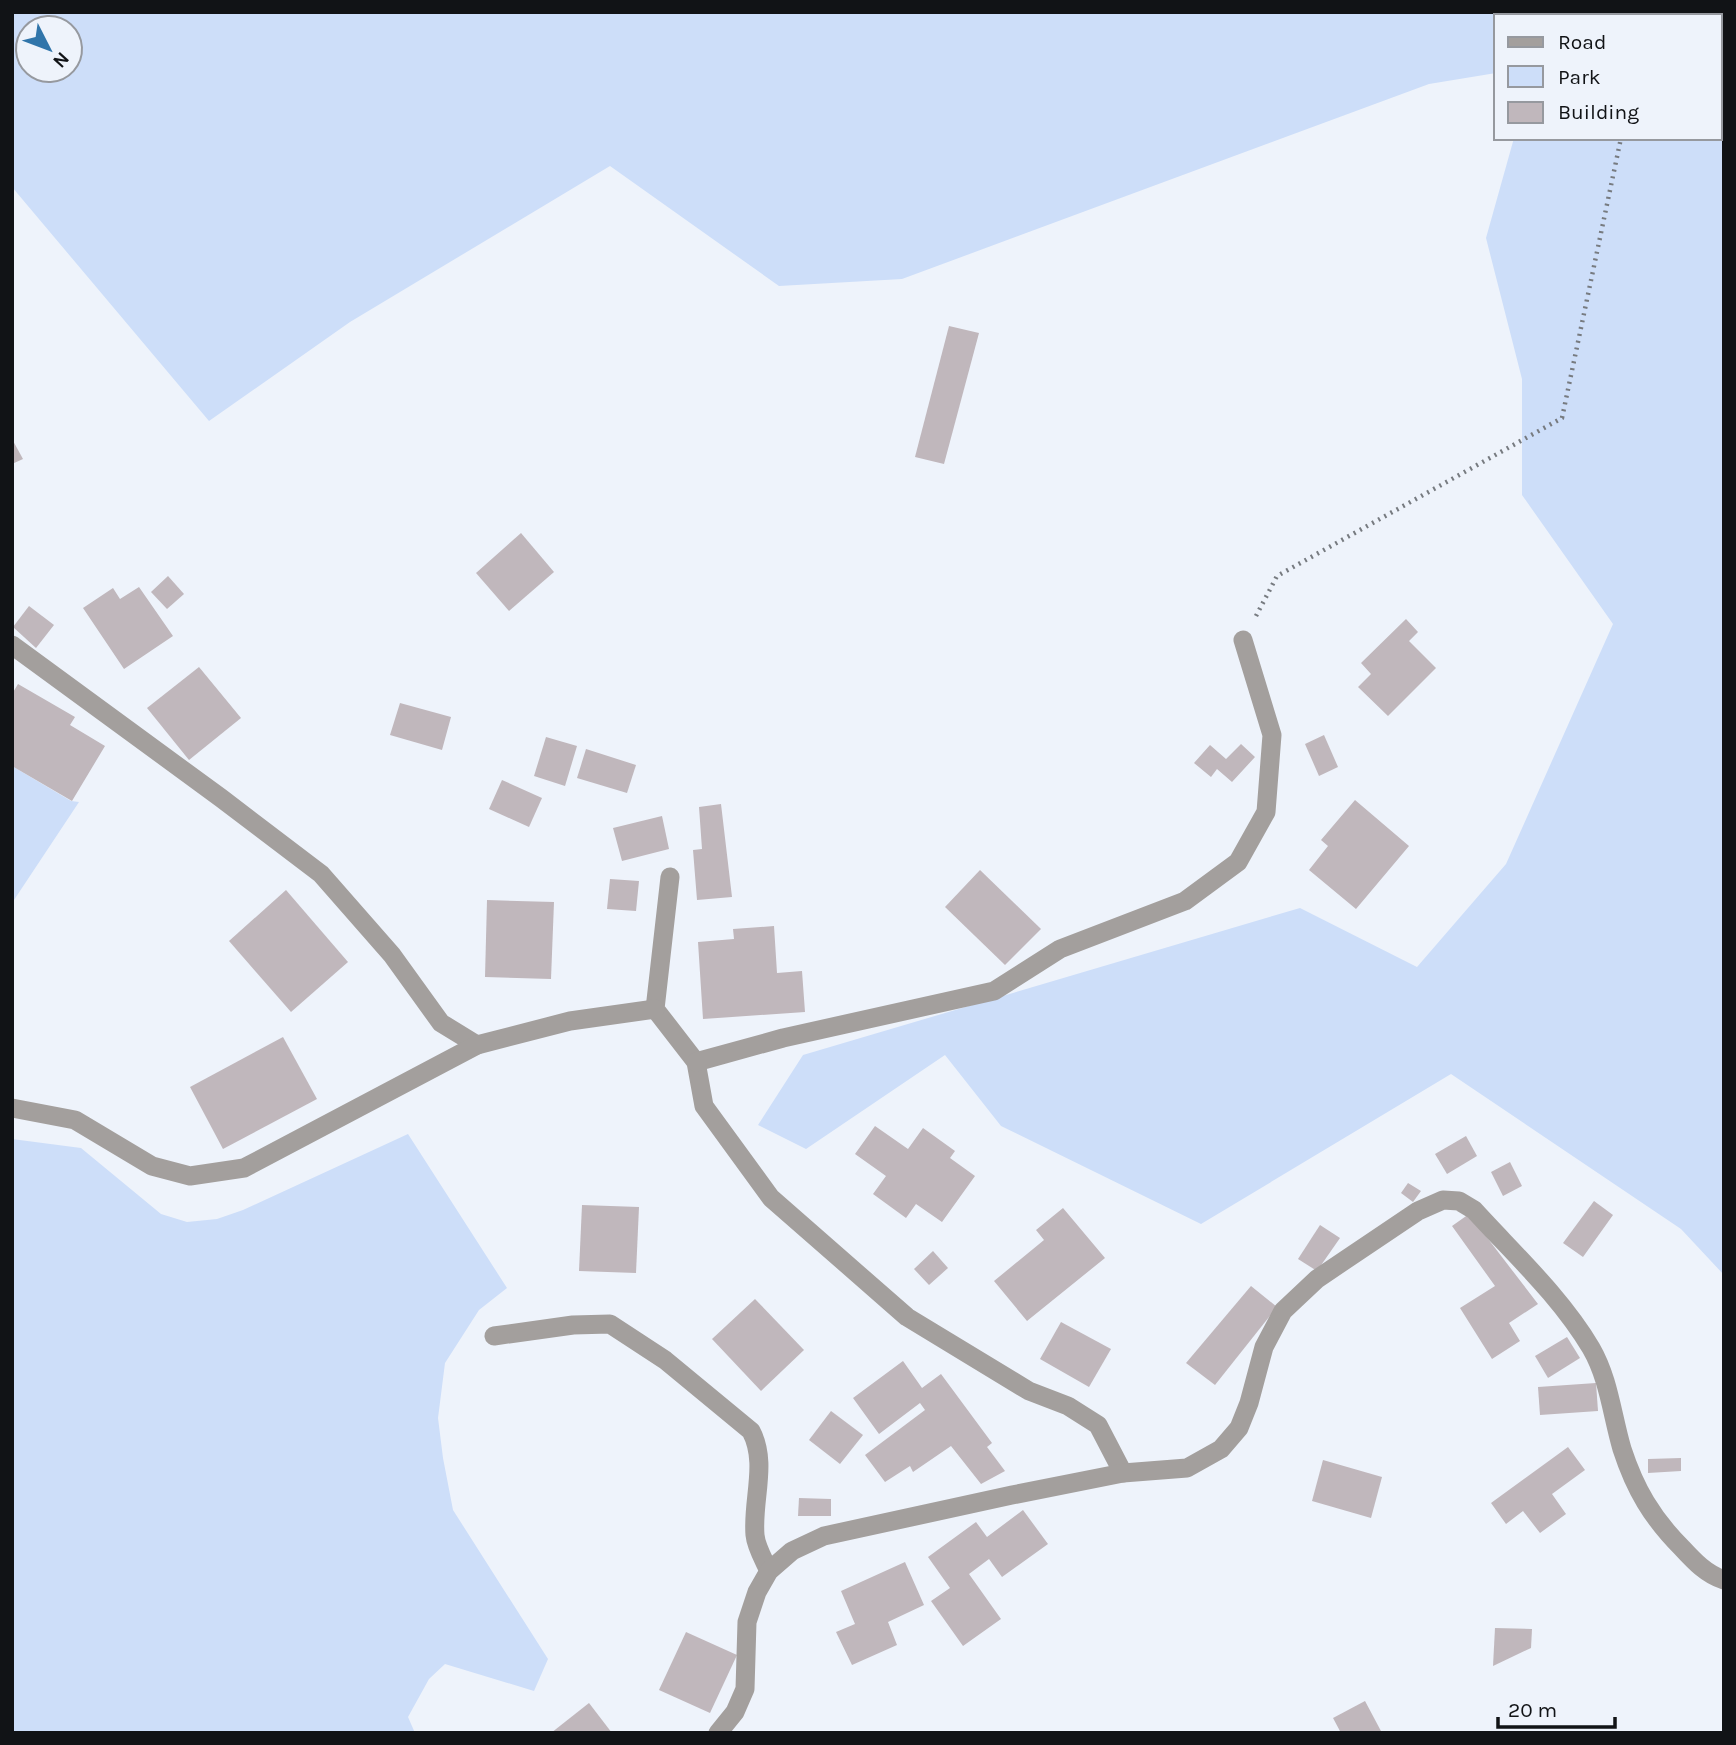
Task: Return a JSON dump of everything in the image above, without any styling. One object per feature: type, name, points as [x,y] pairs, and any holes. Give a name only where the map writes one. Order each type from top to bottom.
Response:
[{"type":"street","points":[[696,1062],[783,1038],[994,991],[1060,949],[1185,901],[1238,862],[1266,812],[1272,735],[1243,640]]},
{"type":"street","points":[[12,645],[321,874],[392,956],[441,1023],[477,1045]]},
{"type":"street","points":[[670,877],[655,1009],[696,1062],[704,1106],[771,1198],[907,1317],[1029,1391],[1068,1406],[1098,1425],[1123,1473]]},
{"type":"street","points":[[12,1108],[75,1120],[152,1166],[190,1176],[244,1168],[477,1045],[570,1021],[655,1009]]},
{"type":"street","points":[[718,1733],[735,1713],[745,1689],[747,1622],[757,1592],[769,1571],[792,1551],[824,1536],[1012,1494],[1123,1473],[1187,1468],[1221,1449],[1240,1428],[1264,1347],[1283,1311],[1317,1279],[1418,1211],[1443,1200],[1459,1201],[1474,1209],[1561,1304],[1591,1349],[1607,1384],[1622,1448],[1641,1497],[1664,1530],[1700,1567],[1724,1580]]},
{"type":"street","points":[[494,1336],[573,1325],[610,1324],[665,1360],[751,1431],[757,1443],[759,1467],[755,1538],[769,1571]]},
{"type":"path","points":[[1243,640],[1277,576],[1562,418],[1621,140]]},
{"type":"green space","points":[[12,12],[1724,12],[1724,1275],[1681,1229],[1451,1074],[1201,1224],[1001,1126],[945,1055],[806,1149],[758,1125],[803,1055],[1300,908],[1417,967],[1506,864],[1613,624],[1522,495],[1522,379],[1486,238],[1513,140],[1722,140],[1722,14],[1494,14],[1494,73],[1429,84],[902,279],[779,286],[610,166],[350,322],[209,421],[12,187]]},
{"type":"green space","points":[[12,766],[71,801],[79,802],[12,903]]},
{"type":"green space","points":[[408,1134],[507,1288],[479,1310],[445,1363],[438,1418],[453,1510],[548,1659],[534,1691],[445,1664],[429,1679],[408,1717],[415,1733],[12,1733],[12,1139],[81,1148],[161,1214],[187,1222],[217,1219],[243,1210]]},
{"type":"building","points":[[949,326],[979,333],[944,464],[915,457]]},
{"type":"building","points":[[12,439],[23,459],[12,464]]},
{"type":"building","points":[[521,533],[554,572],[509,611],[476,573]]},
{"type":"building","points":[[168,576],[184,594],[167,609],[151,592]]},
{"type":"building","points":[[139,587],[173,636],[124,669],[83,608],[113,588],[120,599]]},
{"type":"building","points":[[29,606],[54,625],[36,648],[13,627]]},
{"type":"building","points":[[1406,619],[1418,632],[1409,641],[1436,668],[1388,716],[1358,687],[1371,674],[1361,663]]},
{"type":"building","points":[[199,667],[241,718],[189,760],[147,708]]},
{"type":"building","points":[[18,684],[75,717],[70,725],[105,746],[72,801],[12,766],[12,694]]},
{"type":"building","points":[[400,703],[451,717],[442,750],[390,735]]},
{"type":"building","points":[[1324,735],[1338,767],[1319,776],[1305,744]]},
{"type":"building","points":[[546,737],[577,746],[565,786],[534,776]]},
{"type":"building","points":[[1241,744],[1255,757],[1232,782],[1217,769],[1211,777],[1194,763],[1210,745],[1226,759]]},
{"type":"building","points":[[586,749],[636,765],[627,793],[577,778]]},
{"type":"building","points":[[502,780],[542,798],[529,827],[489,809]]},
{"type":"building","points":[[1355,800],[1409,846],[1356,909],[1309,870],[1328,846],[1321,840]]},
{"type":"building","points":[[721,804],[732,897],[697,900],[693,850],[702,849],[699,807]]},
{"type":"building","points":[[662,816],[669,849],[622,861],[613,828]]},
{"type":"building","points":[[980,870],[1041,929],[1005,965],[945,907]]},
{"type":"building","points":[[610,879],[639,881],[636,911],[607,909]]},
{"type":"building","points":[[286,890],[348,962],[291,1012],[229,941]]},
{"type":"building","points":[[487,900],[554,902],[551,979],[485,977]]},
{"type":"building","points":[[774,926],[777,973],[802,971],[805,1012],[703,1019],[698,942],[734,939],[733,929]]},
{"type":"building","points":[[283,1037],[317,1099],[223,1149],[190,1087]]},
{"type":"building","points":[[875,1126],[908,1149],[923,1128],[955,1151],[950,1158],[975,1176],[942,1222],[916,1204],[906,1218],[873,1194],[886,1176],[855,1154]]},
{"type":"building","points":[[1466,1136],[1477,1156],[1447,1174],[1435,1154]]},
{"type":"building","points":[[1510,1162],[1522,1186],[1503,1196],[1491,1172]]},
{"type":"building","points":[[1408,1183],[1421,1191],[1413,1202],[1401,1193]]},
{"type":"building","points":[[1594,1201],[1613,1215],[1583,1257],[1563,1243]]},
{"type":"building","points":[[582,1205],[639,1207],[636,1273],[579,1271]]},
{"type":"building","points":[[1063,1208],[1105,1258],[1027,1321],[994,1281],[1044,1240],[1036,1230]]},
{"type":"building","points":[[1469,1214],[1538,1304],[1509,1323],[1520,1341],[1492,1359],[1460,1308],[1495,1286],[1452,1226]]},
{"type":"building","points":[[1320,1225],[1340,1238],[1317,1271],[1298,1259]]},
{"type":"building","points":[[933,1251],[948,1268],[929,1285],[914,1269]]},
{"type":"building","points":[[1251,1286],[1277,1307],[1215,1385],[1186,1363]]},
{"type":"building","points":[[755,1299],[804,1350],[761,1391],[712,1339]]},
{"type":"building","points":[[1061,1322],[1111,1349],[1089,1387],[1040,1359]]},
{"type":"building","points":[[1567,1337],[1580,1358],[1548,1378],[1535,1356]]},
{"type":"building","points":[[903,1361],[922,1388],[941,1374],[992,1443],[987,1447],[1005,1471],[981,1484],[951,1446],[913,1472],[910,1466],[885,1482],[865,1455],[925,1410],[920,1403],[879,1434],[853,1398]]},
{"type":"building","points":[[1596,1383],[1598,1411],[1540,1415],[1538,1387]]},
{"type":"building","points":[[831,1411],[863,1435],[840,1464],[809,1440]]},
{"type":"building","points":[[1568,1447],[1585,1470],[1552,1494],[1566,1514],[1540,1533],[1523,1511],[1506,1524],[1491,1503]]},
{"type":"building","points":[[1681,1458],[1681,1471],[1648,1473],[1648,1459]]},
{"type":"building","points":[[1323,1460],[1382,1477],[1371,1518],[1312,1501]]},
{"type":"building","points":[[799,1498],[831,1499],[831,1516],[798,1516]]},
{"type":"building","points":[[1023,1510],[1048,1544],[1002,1577],[989,1559],[969,1574],[1001,1619],[963,1646],[931,1601],[950,1588],[928,1557],[976,1522],[987,1537]]},
{"type":"building","points":[[905,1562],[924,1605],[888,1622],[897,1645],[852,1665],[836,1632],[855,1624],[841,1591]]},
{"type":"building","points":[[1495,1628],[1532,1629],[1531,1648],[1493,1666]]},
{"type":"building","points":[[686,1632],[737,1655],[710,1713],[659,1690]]},
{"type":"building","points":[[1365,1701],[1382,1733],[1341,1733],[1333,1718]]},
{"type":"building","points":[[589,1703],[612,1733],[551,1733]]}]
